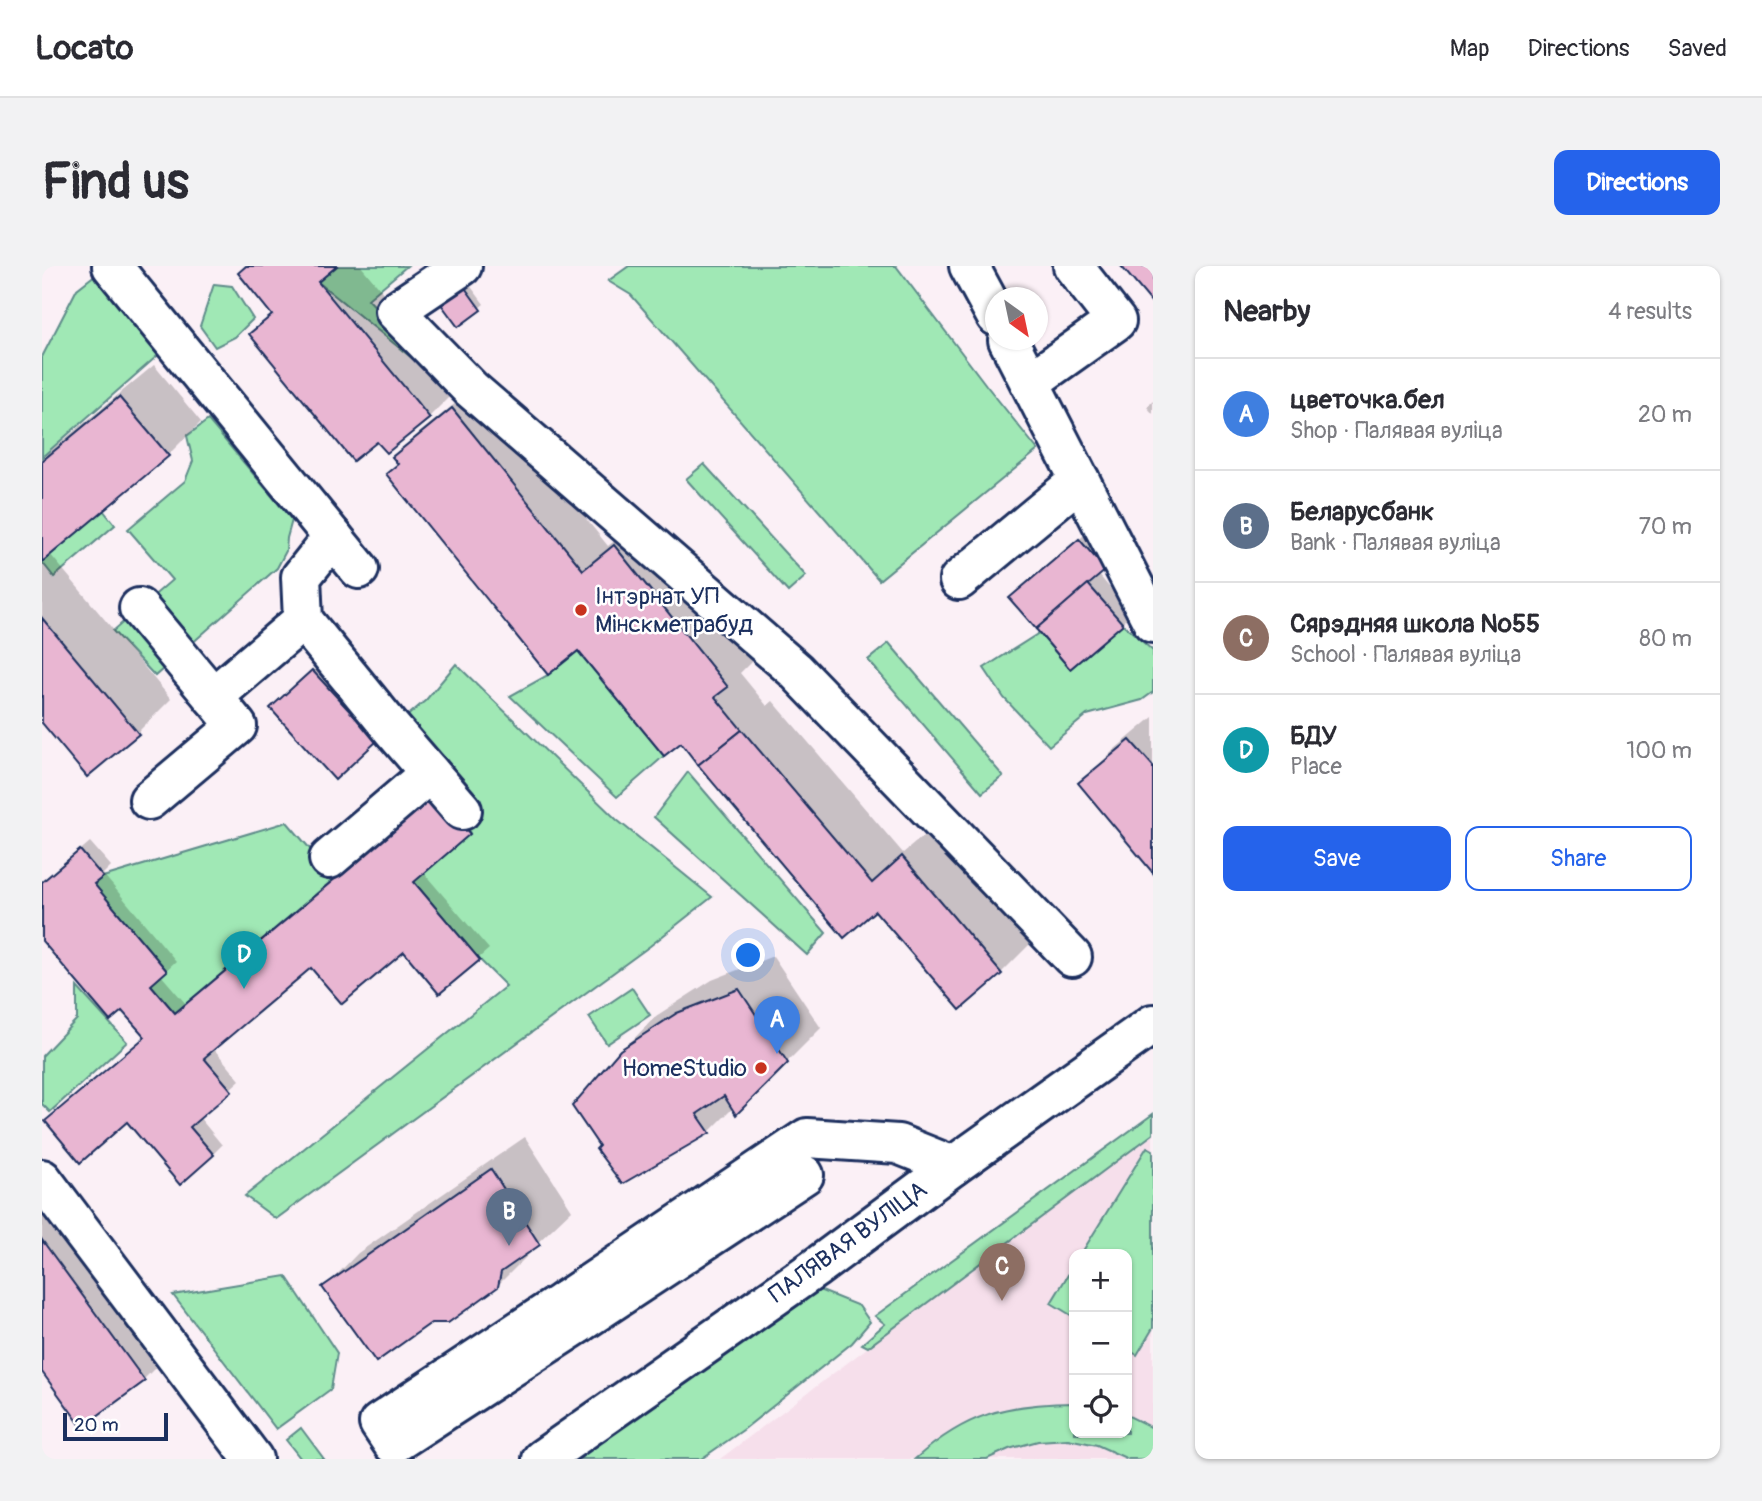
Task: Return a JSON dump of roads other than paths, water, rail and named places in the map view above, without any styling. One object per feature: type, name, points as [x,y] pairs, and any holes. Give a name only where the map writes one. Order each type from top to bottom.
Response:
[{"type":"street","points":[[113,266],[359,569]]},
{"type":"street","points":[[462,266],[395,311],[471,389],[795,670],[1072,957]]},
{"type":"street","points":[[969,266],[985,296]]},
{"type":"street","points":[[1030,382],[1116,321],[1073,266]]},
{"type":"street","points":[[1013,350],[1153,623]]},
{"type":"street","points":[[959,580],[1080,480]]},
{"type":"street","points":[[333,537],[301,577],[303,620],[462,810]]},
{"type":"street","points":[[139,608],[236,726],[149,800]]},
{"type":"street","points":[[213,697],[303,620]]},
{"type":"street","points":[[328,859],[430,773]]},
{"type":"street","name":"ПАЛЯВАЯ ВУЛІЦА","points":[[542,1459],[814,1269],[1153,1024]]},
{"type":"street","points":[[804,1175],[571,1312],[807,1138],[898,1144],[953,1166]]},
{"type":"street","points":[[42,1179],[253,1459]]},
{"type":"place","name":"Інтэрнат УП Мінскметрабуд","points":[[581,610]]},
{"type":"place","name":"БДУ","points":[[244,989]]},
{"type":"place","name":"цветочка.бел","points":[[777,1054]]},
{"type":"place","name":"HomeStudio","points":[[761,1068]]},
{"type":"place","name":"Беларусбанк","points":[[509,1246]]},
{"type":"place","name":"Сярэдняя школа №55","points":[[1002,1301]]}]
